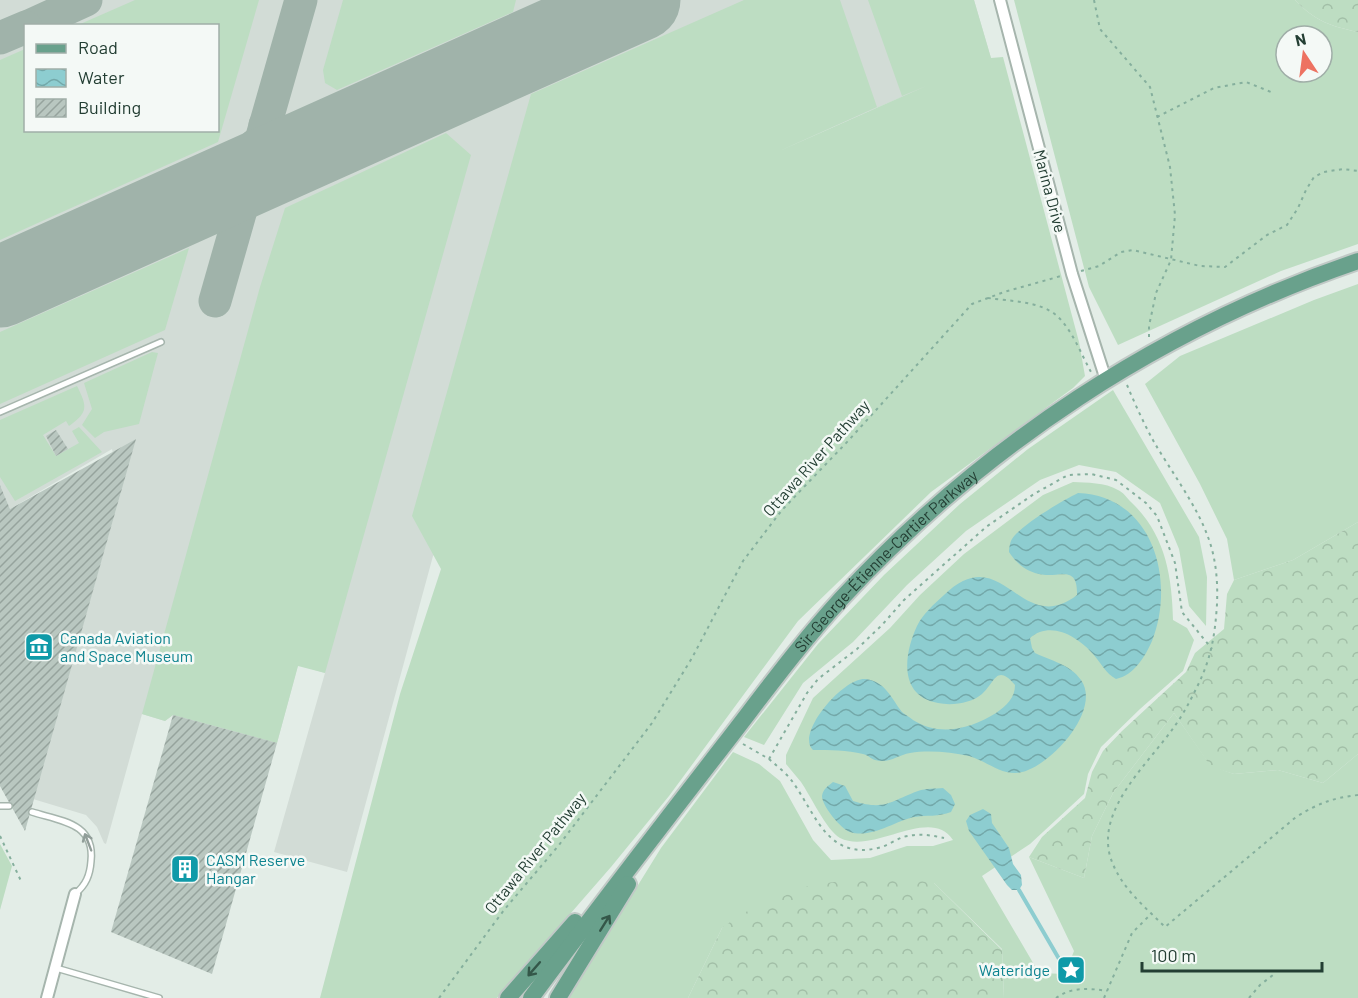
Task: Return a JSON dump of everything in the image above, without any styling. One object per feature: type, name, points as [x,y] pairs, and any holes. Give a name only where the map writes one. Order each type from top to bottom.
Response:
[{"type":"main road","name":"Sir-George-Étienne-Cartier Parkway","points":[[531,998],[670,814],[841,600],[921,519],[1014,443],[1121,371],[1227,315],[1358,261]]},
{"type":"main road","points":[[508,998],[670,814]]},
{"type":"main road","points":[[558,998],[670,814]]},
{"type":"street","name":"Marina Drive","points":[[1000,0],[1102,383]]},
{"type":"street","points":[[47,998],[75,894]]},
{"type":"lane","points":[[0,412],[161,342]]},
{"type":"lane","points":[[0,806],[9,806]]},
{"type":"lane","points":[[32,812],[78,827],[88,838],[92,851],[90,870],[84,885],[75,894]]},
{"type":"lane","points":[[56,968],[159,998]]},
{"type":"path","points":[[1094,0],[1100,29],[1150,87],[1170,167],[1175,215],[1171,260],[1156,293],[1149,326],[1149,355]]},
{"type":"path","points":[[1157,117],[1214,88],[1246,82],[1271,92]]},
{"type":"path","name":"Ottawa River Pathway","points":[[439,998],[504,910],[559,845],[652,723],[692,658],[743,561],[782,510],[848,441],[963,312],[972,304],[985,298],[1099,266],[1127,250],[1200,266],[1219,268],[1231,264],[1267,235],[1287,225],[1314,177],[1324,172],[1343,169],[1358,171]]},
{"type":"path","points":[[985,298],[1038,306],[1056,315],[1102,383]]},
{"type":"path","points":[[1121,371],[1153,440],[1183,488],[1208,537],[1216,570],[1217,603],[1213,650],[1198,686],[1174,727],[1139,771],[1115,810],[1107,841],[1117,873],[1127,889],[1165,927],[1296,817],[1320,803],[1337,797],[1358,795]]},
{"type":"path","points":[[769,759],[807,693],[818,679],[857,649],[882,626],[904,600],[986,527],[1034,494],[1068,475],[1091,474],[1116,480],[1146,503],[1157,516],[1175,563],[1182,612],[1213,650]]},
{"type":"path","points":[[730,737],[769,759],[790,779],[813,813],[821,830],[836,844],[858,850],[878,848],[904,837],[924,834],[944,838]]},
{"type":"path","points":[[0,836],[21,881]]},
{"type":"path","points":[[1104,998],[1132,933],[1152,913]]},
{"type":"path","points":[[1248,998],[1273,975]]},
{"type":"path","points":[[1056,998],[1072,990],[1089,988],[1107,991]]},
{"type":"shaded area","points":[[0,0],[974,0],[991,58],[691,189],[433,556],[347,872],[274,852],[325,673],[298,665],[277,743],[173,715],[165,721],[142,714],[106,844],[97,827],[86,815],[33,799],[121,492],[112,449],[10,509],[0,485]]},
{"type":"green space","points":[[135,0],[259,0],[218,142],[0,240],[0,60],[24,49],[24,132],[219,132],[219,24],[80,24]]},
{"type":"green space","points":[[343,0],[516,0],[513,12],[337,90],[325,83],[323,70]]},
{"type":"green space","points":[[744,0],[840,0],[877,107],[777,152],[926,86],[902,96],[868,0],[974,0],[991,58],[1003,57],[1079,342],[1085,376],[1073,388],[931,492],[798,621],[669,796],[611,867],[497,998],[320,998],[400,694],[441,569],[412,516],[531,94]]},
{"type":"green space","points":[[1014,0],[1295,0],[1309,13],[1330,24],[1274,24],[1274,84],[1334,84],[1334,25],[1358,32],[1358,244],[1281,271],[1118,345],[1089,287]]},
{"type":"green space","points":[[1295,0],[1358,0],[1358,32],[1324,22],[1309,13]]},
{"type":"green space","points":[[446,133],[471,155],[325,673],[298,666],[277,743],[173,715],[165,721],[142,714],[260,287],[285,208]]},
{"type":"green space","points":[[189,248],[165,330],[0,404],[0,332]]},
{"type":"green space","points":[[1358,284],[1358,522],[1293,560],[1234,580],[1227,539],[1200,484],[1145,384],[1180,356]]},
{"type":"green space","points":[[152,352],[158,353],[139,424],[104,432],[95,438],[82,425],[92,409],[84,383]]},
{"type":"green space","points":[[77,386],[84,404],[80,417],[69,426],[66,421],[43,435],[56,456],[79,443],[72,431],[79,427],[102,452],[15,501],[0,477],[0,420]]},
{"type":"green space","points":[[1113,390],[1199,537],[1207,577],[1206,626],[1189,606],[1179,549],[1160,503],[1116,472],[1079,465],[1040,480],[966,531],[907,585],[853,642],[803,683],[764,745],[744,737],[818,644],[884,575],[960,504],[1028,449]]},
{"type":"green space","points":[[1073,482],[1096,483],[1113,487],[1143,514],[1164,556],[1171,587],[1173,620],[1187,628],[1194,640],[1183,671],[1101,747],[1088,774],[1084,794],[1030,844],[982,876],[1039,973],[1065,974],[1074,951],[1029,857],[1084,878],[1092,836],[1113,793],[1174,713],[1211,766],[1234,774],[1278,770],[1323,783],[1358,754],[1358,998],[1004,998],[1002,949],[934,883],[722,928],[688,998],[568,998],[661,848],[733,752],[759,764],[780,781],[813,840],[831,860],[870,858],[907,846],[933,846],[953,840],[943,831],[930,827],[916,828],[869,841],[854,842],[840,838],[830,828],[801,782],[786,764],[786,755],[813,698],[890,628],[920,595],[964,554],[1043,495]]},
{"type":"green space","points":[[1358,522],[1358,754],[1323,783],[1278,770],[1234,774],[1211,767],[1174,713],[1113,793],[1092,836],[1084,878],[1029,857],[1042,837],[1085,798],[1092,772],[1103,751],[1186,672],[1195,653],[1224,629],[1227,594],[1234,580],[1293,560]]},
{"type":"green space","points":[[0,844],[12,866],[0,910]]},
{"type":"green space","points":[[884,876],[934,883],[1002,950],[1004,998],[688,998],[722,928],[741,914],[810,885]]},
{"type":"water","points":[[1078,493],[1104,498],[1125,509],[1141,525],[1152,545],[1159,568],[1161,593],[1159,617],[1146,653],[1128,674],[1116,679],[1106,671],[1087,648],[1064,633],[1047,631],[1030,638],[1035,653],[1071,670],[1081,680],[1086,693],[1078,723],[1056,751],[1028,770],[1010,773],[969,756],[947,753],[917,752],[880,761],[857,753],[813,750],[809,742],[811,732],[824,707],[846,687],[857,681],[866,679],[879,683],[903,713],[923,725],[934,728],[965,727],[986,719],[1006,704],[1012,698],[1015,685],[1000,675],[982,694],[967,702],[944,704],[925,699],[910,683],[907,661],[913,637],[919,622],[929,609],[964,580],[982,577],[997,582],[1040,606],[1057,605],[1077,595],[1074,579],[1070,576],[1034,573],[1022,566],[1009,552],[1012,539],[1024,527]]},
{"type":"water","points":[[833,782],[845,786],[853,801],[864,804],[887,804],[921,790],[943,788],[951,795],[955,804],[951,812],[946,814],[914,817],[858,834],[842,827],[825,805],[822,796]]},
{"type":"water","points":[[983,809],[991,814],[992,823],[1009,848],[1013,864],[1021,875],[1022,885],[1019,890],[1012,890],[1007,885],[969,831],[966,821],[970,815]]},
{"type":"building","points":[[56,430],[68,449],[56,456],[46,436]]},
{"type":"building","name":"Canada Aviation and Space Museum","points":[[136,439],[25,831],[0,786],[0,485],[10,509]]},
{"type":"building","name":"CASM Reserve Hangar","points":[[173,715],[277,743],[212,974],[111,932]]},
{"type":"waterway","points":[[1019,890],[1062,964]]},
{"type":"taxiway","points":[[33,24],[86,0]]},
{"type":"taxiway","points":[[215,301],[301,0]]},
{"type":"taxiway","points":[[0,38],[24,28]]},
{"type":"taxiway","points":[[265,125],[273,142],[278,146],[301,152]]},
{"type":"taxiway","points":[[200,197],[227,177],[255,145]]},
{"type":"runway","points":[[0,287],[640,0]]},
{"type":"place","name":"Canada Aviation and Space Museum","points":[[39,647]]},
{"type":"place","name":"CASM Reserve Hangar","points":[[185,869]]},
{"type":"place","name":"Wateridge","points":[[1071,970]]}]
